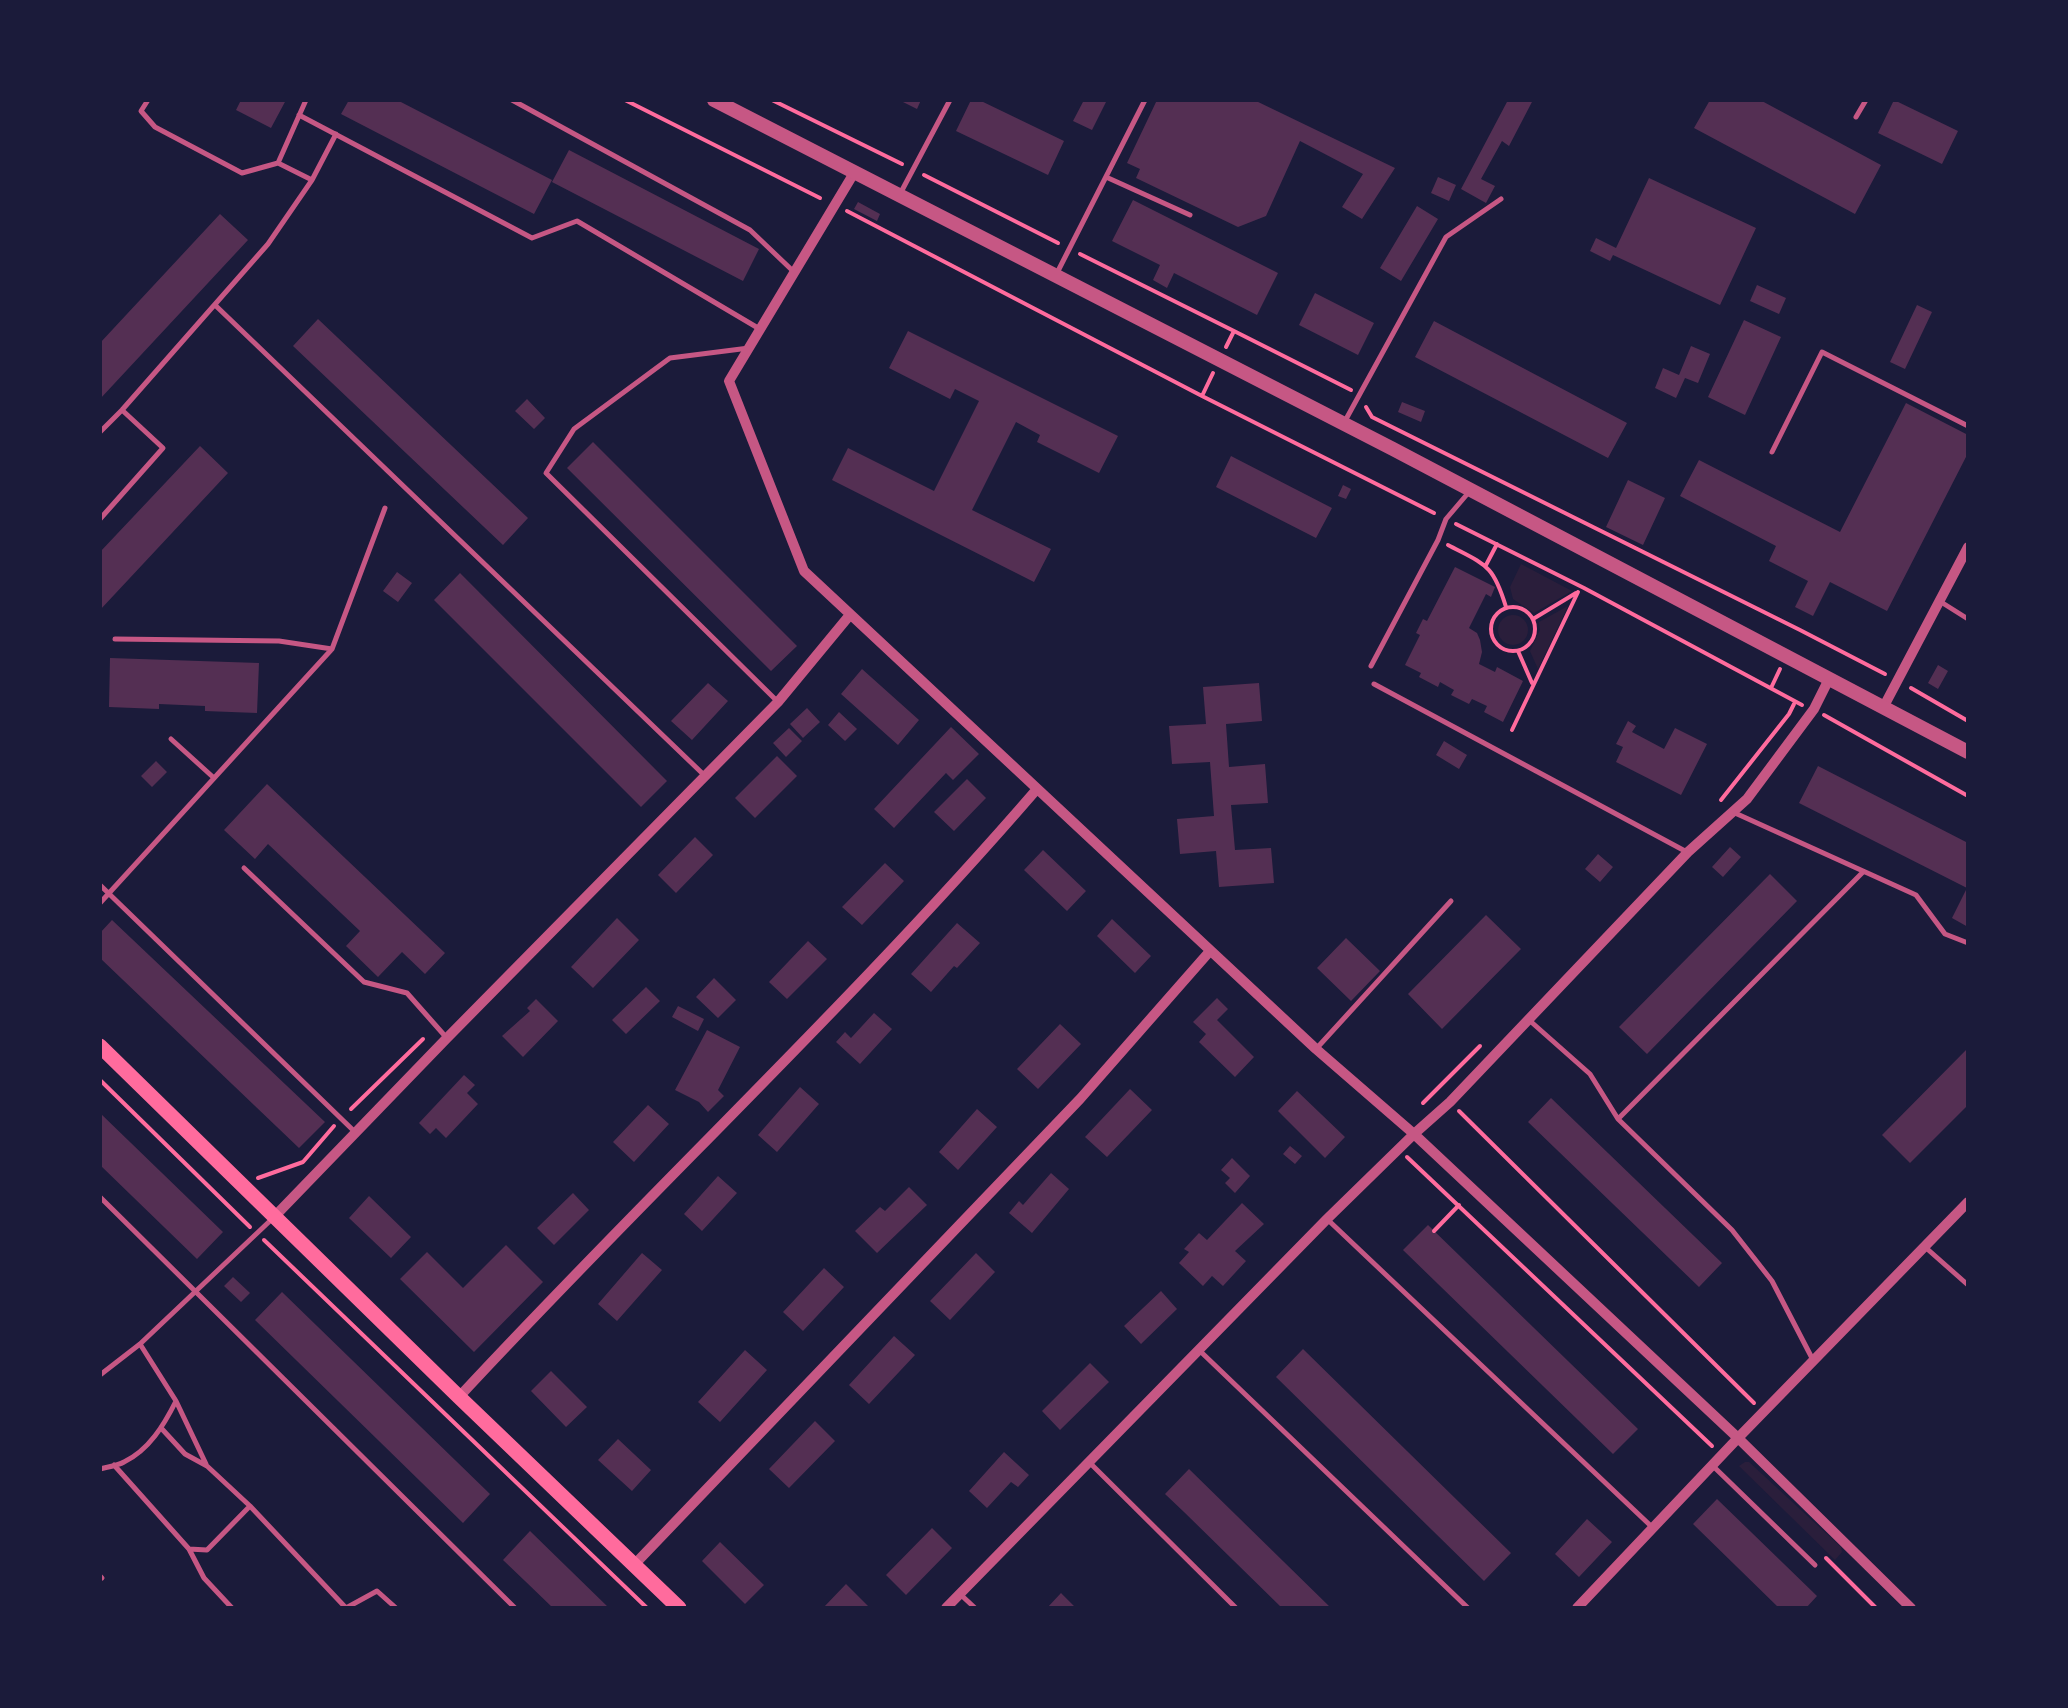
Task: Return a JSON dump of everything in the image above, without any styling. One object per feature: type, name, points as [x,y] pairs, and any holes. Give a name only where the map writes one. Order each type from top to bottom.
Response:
[{"type":"main road","points":[[100,1046],[679,1608]]},
{"type":"street","points":[[714,100],[1220,359],[1968,752]]},
{"type":"street","points":[[854,174],[729,381],[804,571],[1316,1049],[1414,1134],[1738,1438],[1912,1608]]},
{"type":"street","points":[[1883,708],[1968,547]]},
{"type":"street","points":[[275,1216],[778,702],[850,616]]},
{"type":"street","points":[[946,1608],[1328,1220],[1450,1102],[1688,852],[1747,799],[1814,709],[1829,679]]},
{"type":"street","points":[[459,1398],[757,1091],[1037,789]]},
{"type":"street","points":[[634,1566],[1080,1100],[1210,951]]},
{"type":"street","points":[[1577,1608],[1968,1202]]},
{"type":"lane","points":[[148,100],[142,111],[155,127],[242,174],[278,163],[312,180]]},
{"type":"lane","points":[[278,163],[306,100]]},
{"type":"lane","points":[[512,100],[750,230],[795,272]]},
{"type":"lane","points":[[899,196],[950,100]]},
{"type":"lane","points":[[1056,274],[1145,100]]},
{"type":"lane","points":[[1856,117],[1866,100]]},
{"type":"lane","points":[[299,115],[532,238],[577,222],[760,329]]},
{"type":"lane","points":[[100,432],[268,244],[312,180],[336,134]]},
{"type":"lane","points":[[1106,177],[1190,215]]},
{"type":"lane","points":[[1344,424],[1446,237],[1501,199]]},
{"type":"lane","points":[[214,305],[705,776]]},
{"type":"lane","points":[[750,348],[670,358],[574,429],[546,472],[778,702]]},
{"type":"lane","points":[[1772,452],[1822,352],[1968,426]]},
{"type":"lane","points":[[100,518],[163,448],[122,410]]},
{"type":"lane","points":[[1371,666],[1446,519],[1471,490]]},
{"type":"lane","points":[[100,903],[332,649],[385,508]]},
{"type":"lane","points":[[1940,601],[1968,618]]},
{"type":"lane","points":[[116,639],[279,641],[332,649]]},
{"type":"lane","points":[[1374,684],[1688,852]]},
{"type":"lane","points":[[171,740],[214,778]]},
{"type":"lane","points":[[1733,812],[1916,895],[1945,934],[1968,943]]},
{"type":"lane","points":[[244,868],[364,982],[406,993],[447,1038]]},
{"type":"lane","points":[[1618,1119],[1863,872]]},
{"type":"lane","points":[[100,885],[356,1132]]},
{"type":"lane","points":[[1316,1049],[1451,901]]},
{"type":"lane","points":[[1529,1020],[1590,1074],[1618,1119],[1732,1230],[1772,1281],[1813,1361]]},
{"type":"lane","points":[[100,1197],[515,1608]]},
{"type":"lane","points":[[100,1375],[140,1344],[275,1216]]},
{"type":"lane","points":[[1328,1220],[1654,1529]]},
{"type":"lane","points":[[1925,1246],[1968,1285]]},
{"type":"lane","points":[[140,1344],[176,1401],[207,1466]]},
{"type":"lane","points":[[1200,1350],[1468,1608]]},
{"type":"lane","points":[[100,1469],[125,1462],[162,1428],[176,1401]]},
{"type":"lane","points":[[162,1428],[185,1454],[207,1466],[250,1506],[346,1608],[377,1591],[396,1608]]},
{"type":"lane","points":[[1088,1462],[1236,1608]]},
{"type":"lane","points":[[114,1465],[189,1549],[204,1578],[232,1608]]},
{"type":"lane","points":[[1712,1465],[1815,1565]]},
{"type":"lane","points":[[189,1549],[208,1550],[250,1506]]},
{"type":"lane","points":[[960,1594],[975,1608]]},
{"type":"path","points":[[625,100],[1497,544],[1814,709],[1968,796]]},
{"type":"path","points":[[772,100],[1360,394],[1372,417],[1800,630],[1968,721]]},
{"type":"path","points":[[1202,396],[1234,331]]},
{"type":"path","points":[[1438,540],[1486,564],[1499,583],[1506,608]]},
{"type":"path","points":[[1486,564],[1497,544]]},
{"type":"path","points":[[1532,619],[1581,590]]},
{"type":"path","points":[[1512,730],[1581,590]]},
{"type":"path","points":[[1516,607],[1532,619],[1535,628],[1527,646],[1508,651],[1493,640],[1490,630],[1498,612],[1516,607]]},
{"type":"path","points":[[1518,650],[1533,686]]},
{"type":"path","points":[[100,1080],[647,1608]]},
{"type":"path","points":[[1450,1102],[1764,1412]]},
{"type":"path","points":[[1399,1149],[1722,1455]]},
{"type":"path","points":[[1434,1231],[1473,1190]]},
{"type":"path","points":[[1822,1555],[1876,1608]]},
{"type":"shaded area","points":[[1521,564],[1572,591],[1534,613],[1513,599],[1510,587]]},
{"type":"shaded area","points":[[1568,606],[1538,669],[1530,651],[1540,630],[1539,622]]},
{"type":"shaded area","points":[[1513,615],[1527,624],[1528,630],[1519,644],[1513,645],[1499,636],[1498,630],[1507,616]]},
{"type":"shaded area","points":[[1745,1462],[1841,1547],[1842,1552],[1835,1560],[1739,1466]]},
{"type":"building","points":[[241,100],[286,100],[271,128],[236,110]]},
{"type":"building","points":[[349,100],[397,100],[552,180],[534,214],[341,114]]},
{"type":"building","points":[[899,100],[921,100],[917,109]]},
{"type":"building","points":[[971,100],[979,100],[1064,141],[1048,175],[956,131]]},
{"type":"building","points":[[1084,100],[1107,100],[1092,130],[1073,121]]},
{"type":"building","points":[[1157,100],[1254,100],[1395,168],[1362,219],[1342,207],[1363,174],[1300,141],[1266,216],[1238,227],[1136,178],[1140,169],[1127,163]]},
{"type":"building","points":[[1508,100],[1533,100],[1509,146],[1502,141],[1481,179],[1495,186],[1486,203],[1461,189]]},
{"type":"building","points":[[1710,100],[1760,100],[1881,165],[1855,214],[1694,128]]},
{"type":"building","points":[[1894,100],[1958,131],[1942,164],[1878,133]]},
{"type":"building","points":[[569,150],[759,249],[743,281],[552,182]]},
{"type":"building","points":[[1438,177],[1456,185],[1449,201],[1431,193]]},
{"type":"building","points":[[1649,178],[1756,228],[1720,305],[1613,255],[1610,261],[1590,251],[1596,238],[1616,248]]},
{"type":"building","points":[[1133,200],[1278,273],[1257,315],[1174,273],[1167,288],[1153,280],[1160,265],[1112,241]]},
{"type":"building","points":[[858,202],[880,214],[877,221],[854,209]]},
{"type":"building","points":[[1417,206],[1438,219],[1401,281],[1380,268]]},
{"type":"building","points":[[220,214],[248,240],[100,399],[100,343]]},
{"type":"building","points":[[1757,285],[1786,298],[1779,314],[1750,301]]},
{"type":"building","points":[[1315,293],[1374,323],[1358,355],[1299,325]]},
{"type":"building","points":[[1917,305],[1932,312],[1905,369],[1890,362]]},
{"type":"building","points":[[318,319],[528,518],[503,545],[293,346]]},
{"type":"building","points":[[1744,320],[1781,337],[1745,415],[1708,397]]},
{"type":"building","points":[[1434,321],[1627,423],[1608,458],[1415,357]]},
{"type":"building","points":[[908,331],[1118,436],[1099,473],[1037,442],[1040,435],[1016,422],[972,510],[1051,549],[1034,582],[832,480],[848,448],[934,491],[979,401],[955,389],[950,399],[889,368]]},
{"type":"building","points":[[1691,346],[1710,354],[1698,383],[1685,378],[1676,398],[1655,388],[1663,368],[1679,375]]},
{"type":"building","points":[[527,399],[545,418],[534,429],[515,411]]},
{"type":"building","points":[[1402,402],[1425,411],[1421,422],[1398,412]]},
{"type":"building","points":[[1906,403],[1968,435],[1968,453],[1887,611],[1830,582],[1813,616],[1795,607],[1808,581],[1769,561],[1776,546],[1680,496],[1699,460],[1840,532]]},
{"type":"building","points":[[593,442],[797,646],[771,671],[567,468]]},
{"type":"building","points":[[200,446],[228,473],[100,610],[100,552]]},
{"type":"building","points":[[1231,456],[1332,508],[1316,538],[1216,487]]},
{"type":"building","points":[[1628,480],[1665,498],[1643,545],[1606,527]]},
{"type":"building","points":[[1343,485],[1351,489],[1346,499],[1338,496]]},
{"type":"building","points":[[1455,567],[1495,587],[1491,597],[1486,594],[1469,628],[1480,640],[1479,664],[1495,672],[1497,667],[1523,681],[1503,722],[1484,712],[1487,706],[1472,699],[1469,704],[1451,695],[1454,690],[1440,682],[1438,687],[1405,665],[1420,635],[1416,633],[1423,619],[1427,621]]},
{"type":"building","points":[[397,572],[412,583],[398,602],[383,591]]},
{"type":"building","points":[[460,573],[667,781],[641,807],[434,600]]},
{"type":"building","points":[[110,658],[259,663],[257,713],[159,704],[159,709],[109,707]]},
{"type":"building","points":[[1938,665],[1948,671],[1938,689],[1928,683]]},
{"type":"building","points":[[862,669],[919,720],[898,745],[841,694]]},
{"type":"building","points":[[708,683],[728,701],[692,740],[671,721]]},
{"type":"building","points":[[1259,683],[1262,721],[1226,724],[1229,767],[1265,764],[1268,803],[1231,805],[1235,850],[1271,848],[1274,883],[1219,887],[1216,851],[1180,854],[1177,819],[1214,816],[1210,762],[1172,764],[1169,726],[1206,724],[1203,687]]},
{"type":"building","points":[[807,708],[820,722],[803,738],[790,724]]},
{"type":"building","points":[[839,712],[857,729],[845,741],[828,725]]},
{"type":"building","points":[[1628,721],[1636,726],[1632,732],[1664,749],[1675,728],[1707,744],[1681,795],[1616,762],[1623,747],[1616,744]]},
{"type":"building","points":[[951,727],[979,754],[953,780],[946,773],[894,828],[874,809]]},
{"type":"building","points":[[789,728],[802,741],[786,757],[773,743]]},
{"type":"building","points":[[1444,741],[1467,755],[1459,769],[1436,755]]},
{"type":"building","points":[[777,756],[797,776],[755,818],[735,798]]},
{"type":"building","points":[[156,761],[167,772],[152,787],[141,776]]},
{"type":"building","points":[[1818,766],[1968,843],[1968,927],[1952,918],[1967,888],[1799,803]]},
{"type":"building","points":[[967,779],[986,798],[954,831],[934,812]]},
{"type":"building","points":[[267,784],[445,953],[425,974],[402,952],[378,977],[346,946],[360,931],[268,844],[255,859],[224,830]]},
{"type":"building","points":[[695,837],[713,855],[676,893],[658,875]]},
{"type":"building","points":[[1730,847],[1741,857],[1723,877],[1712,867]]},
{"type":"building","points":[[1043,850],[1086,891],[1067,911],[1024,870]]},
{"type":"building","points":[[1598,854],[1613,867],[1600,882],[1585,869]]},
{"type":"building","points":[[885,863],[904,881],[862,925],[842,907]]},
{"type":"building","points":[[1770,874],[1797,901],[1647,1054],[1619,1027]]},
{"type":"building","points":[[1486,915],[1521,949],[1442,1029],[1408,994]]},
{"type":"building","points":[[617,918],[639,940],[593,988],[571,967]]},
{"type":"building","points":[[1112,919],[1151,956],[1135,973],[1097,936]]},
{"type":"building","points":[[112,920],[325,1122],[299,1148],[100,958],[100,933]]},
{"type":"building","points":[[957,923],[980,943],[931,992],[911,974]]},
{"type":"building","points":[[1346,938],[1380,971],[1351,1001],[1317,968]]},
{"type":"building","points":[[808,941],[827,959],[787,999],[769,982]]},
{"type":"building","points":[[714,978],[736,1000],[718,1018],[696,997]]},
{"type":"building","points":[[646,987],[660,1001],[626,1034],[612,1020]]},
{"type":"building","points":[[1217,998],[1228,1009],[1217,1020],[1254,1057],[1235,1077],[1199,1042],[1206,1034],[1193,1022]]},
{"type":"building","points":[[536,999],[558,1021],[523,1057],[502,1036],[530,1011],[527,1008]]},
{"type":"building","points":[[678,1006],[704,1019],[698,1031],[672,1017]]},
{"type":"building","points":[[874,1013],[892,1029],[860,1064],[836,1042],[845,1032],[851,1038]]},
{"type":"building","points":[[1060,1024],[1081,1044],[1038,1089],[1017,1069]]},
{"type":"building","points":[[707,1030],[740,1047],[718,1090],[724,1096],[708,1112],[699,1102],[675,1090]]},
{"type":"building","points":[[1968,1048],[1968,1105],[1910,1163],[1882,1135]]},
{"type":"building","points":[[464,1075],[475,1085],[467,1093],[478,1104],[446,1138],[436,1128],[430,1134],[419,1123]]},
{"type":"building","points":[[800,1087],[819,1104],[777,1152],[758,1135]]},
{"type":"building","points":[[1130,1089],[1152,1110],[1107,1157],[1085,1137]]},
{"type":"building","points":[[1297,1091],[1345,1137],[1325,1158],[1278,1111]]},
{"type":"building","points":[[1551,1098],[1722,1263],[1699,1287],[1528,1122]]},
{"type":"building","points":[[648,1105],[669,1124],[634,1162],[613,1142]]},
{"type":"building","points":[[977,1109],[997,1127],[958,1170],[939,1152]]},
{"type":"building","points":[[100,1113],[223,1232],[197,1259],[100,1165]]},
{"type":"building","points":[[1290,1146],[1302,1156],[1295,1164],[1283,1154]]},
{"type":"building","points":[[1232,1158],[1250,1176],[1235,1193],[1225,1183],[1230,1178],[1221,1170]]},
{"type":"building","points":[[1051,1173],[1069,1189],[1032,1233],[1009,1213],[1019,1201],[1023,1205]]},
{"type":"building","points":[[718,1176],[737,1193],[702,1231],[684,1214]]},
{"type":"building","points":[[909,1187],[927,1205],[877,1253],[855,1231],[880,1207],[885,1211]]},
{"type":"building","points":[[573,1193],[589,1210],[554,1245],[537,1228]]},
{"type":"building","points":[[369,1196],[411,1237],[391,1258],[349,1218]]},
{"type":"building","points":[[1242,1203],[1264,1224],[1235,1251],[1246,1261],[1223,1286],[1212,1276],[1203,1286],[1179,1263],[1189,1252],[1184,1249],[1199,1233],[1207,1240]]},
{"type":"building","points":[[1428,1225],[1638,1429],[1613,1454],[1403,1250]]},
{"type":"building","points":[[506,1245],[543,1282],[474,1352],[400,1279],[427,1252],[463,1288]]},
{"type":"building","points":[[642,1253],[662,1270],[617,1321],[598,1304]]},
{"type":"building","points":[[976,1253],[995,1272],[950,1320],[930,1301]]},
{"type":"building","points":[[824,1268],[844,1287],[803,1331],[783,1312]]},
{"type":"building","points":[[233,1277],[250,1293],[241,1302],[224,1286]]},
{"type":"building","points":[[1161,1291],[1177,1309],[1141,1344],[1124,1326]]},
{"type":"building","points":[[282,1292],[490,1494],[463,1523],[255,1320]]},
{"type":"building","points":[[894,1336],[915,1355],[869,1404],[849,1385]]},
{"type":"building","points":[[1303,1349],[1511,1553],[1484,1581],[1276,1377]]},
{"type":"building","points":[[745,1350],[767,1370],[720,1422],[698,1402]]},
{"type":"building","points":[[1090,1363],[1109,1382],[1060,1430],[1042,1411]]},
{"type":"building","points":[[551,1371],[587,1407],[566,1427],[531,1391]]},
{"type":"building","points":[[815,1421],[835,1441],[789,1488],[769,1469]]},
{"type":"building","points":[[618,1439],[651,1470],[632,1491],[598,1460]]},
{"type":"building","points":[[1004,1452],[1029,1475],[1018,1487],[1011,1482],[987,1508],[969,1491]]},
{"type":"building","points":[[1189,1469],[1331,1608],[1282,1608],[1165,1494]]},
{"type":"building","points":[[1717,1499],[1817,1596],[1806,1608],[1779,1608],[1693,1524]]},
{"type":"building","points":[[1587,1519],[1612,1542],[1579,1577],[1555,1554]]},
{"type":"building","points":[[932,1528],[952,1548],[906,1595],[886,1575]]},
{"type":"building","points":[[530,1531],[609,1608],[553,1608],[503,1560]]},
{"type":"building","points":[[720,1542],[764,1585],[745,1604],[702,1561]]},
{"type":"building","points":[[846,1584],[870,1608],[823,1608]]},
{"type":"building","points":[[1061,1593],[1076,1608],[1047,1608]]}]
